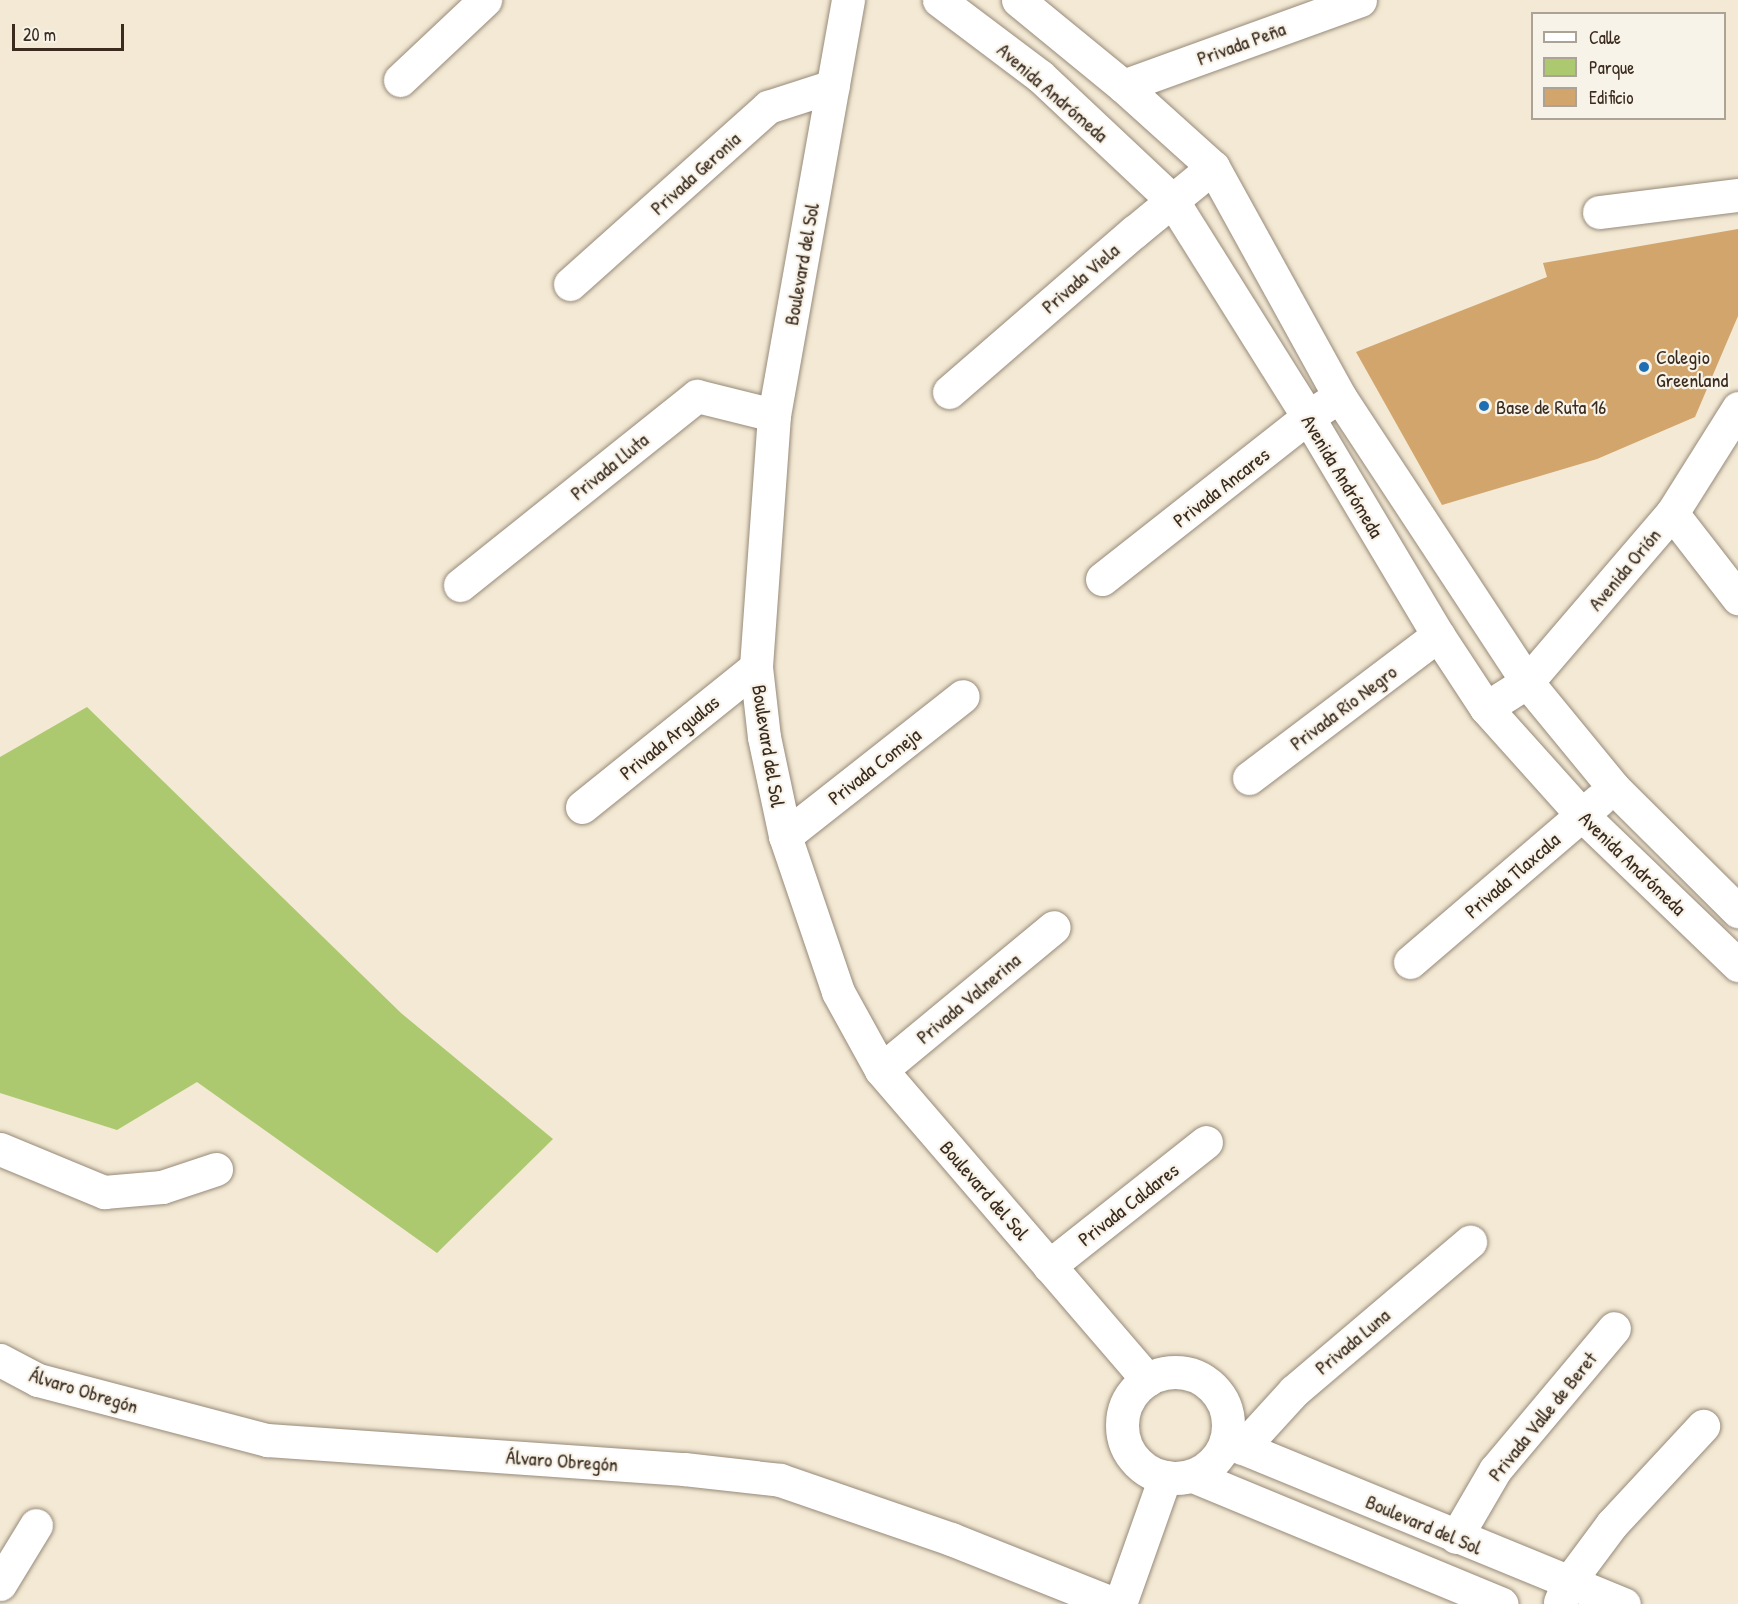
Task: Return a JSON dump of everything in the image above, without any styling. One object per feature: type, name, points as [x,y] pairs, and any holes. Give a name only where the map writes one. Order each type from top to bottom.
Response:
[{"type":"street","points":[[400,80],[485,0]]},
{"type":"street","name":"Boulevard del Sol","points":[[848,0],[774,415],[756,667],[764,737],[785,836],[838,992],[881,1070],[1148,1380]]},
{"type":"street","name":"Avenida Andrómeda","points":[[939,0],[1040,76],[1172,200],[1308,417],[1438,635],[1486,708],[1581,814],[1738,965]]},
{"type":"street","name":"Avenida Andrómeda","points":[[1018,0],[1123,86],[1213,167],[1340,397],[1527,682],[1614,788],[1738,911]]},
{"type":"street","name":"Privada Peña","points":[[1123,86],[1360,0]]},
{"type":"street","name":"Privada Geronia","points":[[570,284],[768,107],[833,86]]},
{"type":"street","name":"Privada Viela","points":[[949,392],[1213,167]]},
{"type":"street","points":[[1599,212],[1738,195]]},
{"type":"street","name":"Privada Lluta","points":[[460,585],[697,396],[774,415]]},
{"type":"street","name":"Privada Ancares","points":[[1102,579],[1308,417],[1340,397]]},
{"type":"street","name":"Avenida Orión","points":[[1486,708],[1527,682],[1672,513],[1738,408]]},
{"type":"street","points":[[1672,513],[1738,598]]},
{"type":"street","name":"Privada Río Negro","points":[[1249,778],[1438,635]]},
{"type":"street","name":"Privada Argualas","points":[[582,807],[756,667]]},
{"type":"street","name":"Privada Comeja","points":[[785,836],[963,696]]},
{"type":"street","name":"Privada Tlaxcala","points":[[1410,963],[1614,788]]},
{"type":"street","name":"Privada Valnerina","points":[[881,1070],[1054,927]]},
{"type":"street","name":"Privada Caldares","points":[[1049,1266],[1206,1142]]},
{"type":"street","points":[[0,1149],[104,1192],[162,1187],[216,1169]]},
{"type":"street","name":"Privada Luna","points":[[1234,1444],[1294,1390],[1470,1242]]},
{"type":"street","name":"Privada Valle de Beret","points":[[1456,1537],[1495,1470],[1614,1328]]},
{"type":"street","name":"Álvaro Obregón","points":[[0,1360],[38,1380],[267,1440],[684,1469],[780,1480],[951,1539],[1114,1604]]},
{"type":"street","points":[[1120,1604],[1179,1477],[1214,1461],[1234,1444],[1223,1402],[1205,1381],[1177,1372],[1162,1374],[1148,1380],[1134,1391],[1125,1407],[1122,1425],[1125,1443],[1134,1459],[1148,1471],[1179,1477],[1502,1604]]},
{"type":"street","points":[[1564,1594],[1612,1524],[1703,1426]]},
{"type":"street","name":"Boulevard del Sol","points":[[1234,1444],[1456,1537],[1564,1594],[1624,1604]]},
{"type":"street","points":[[0,1584],[20,1535]]},
{"type":"green space","points":[[87,707],[401,1013],[553,1139],[437,1253],[197,1082],[117,1130],[0,1093],[0,757]]},
{"type":"building","points":[[1738,229],[1738,316],[1695,417],[1597,459],[1442,505],[1356,352],[1547,277],[1543,263]]},
{"type":"place","name":"Colegio Greenland","points":[[1644,367]]},
{"type":"place","name":"Base de Ruta 16","points":[[1484,406]]}]
